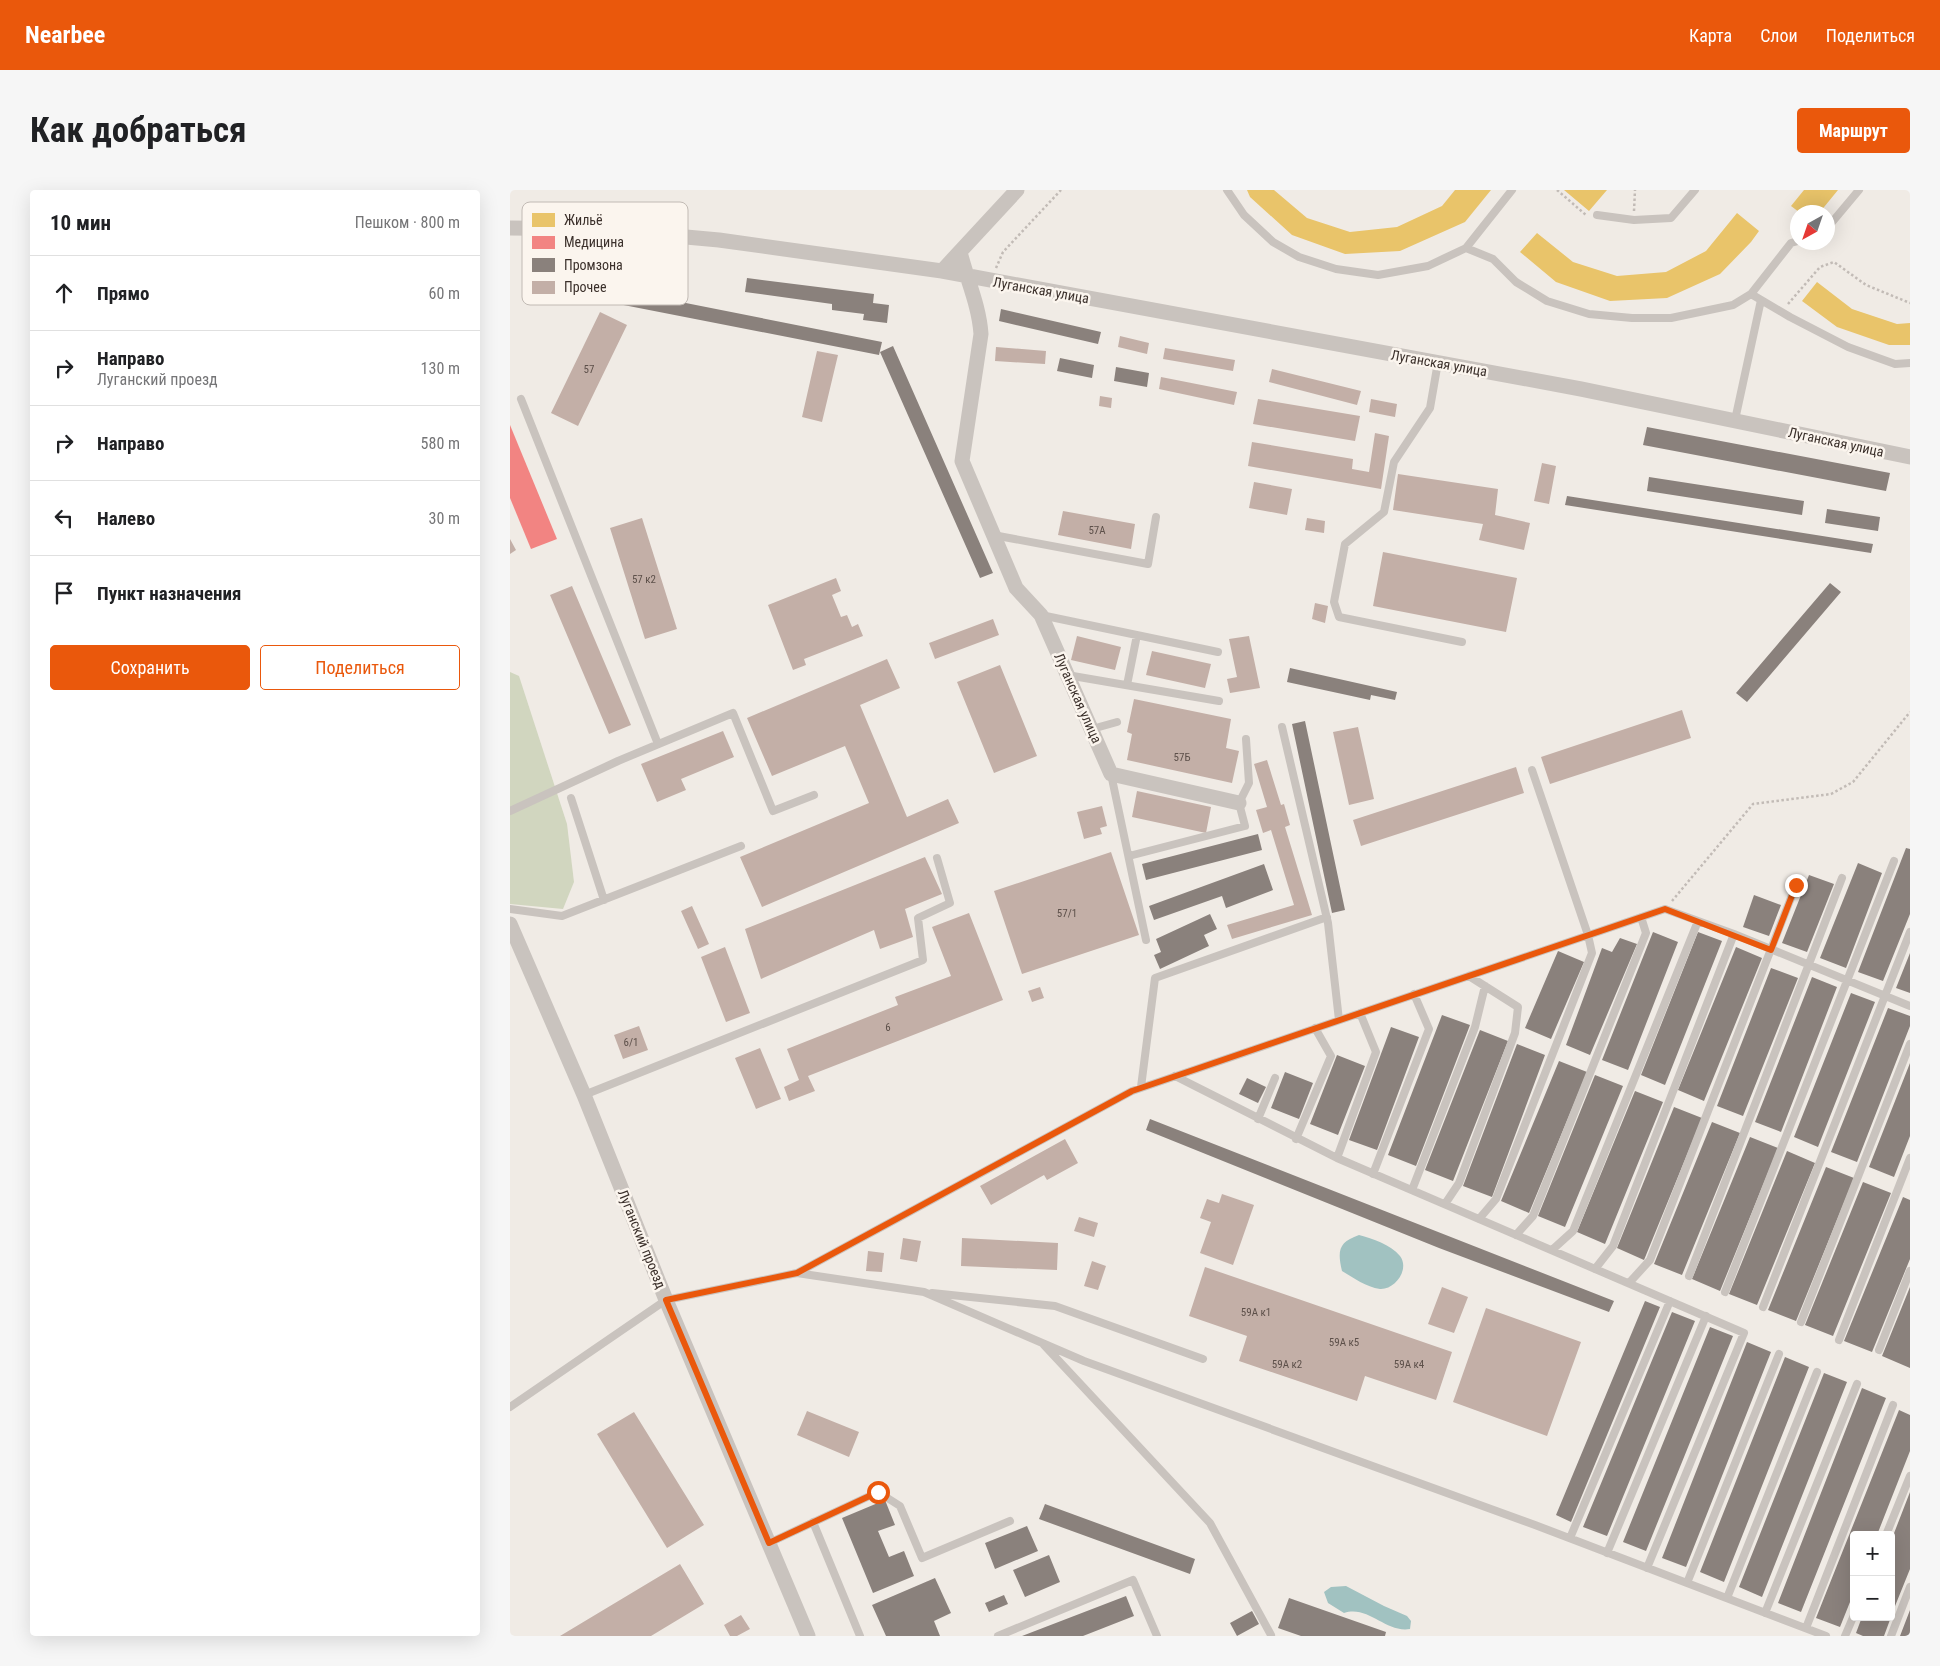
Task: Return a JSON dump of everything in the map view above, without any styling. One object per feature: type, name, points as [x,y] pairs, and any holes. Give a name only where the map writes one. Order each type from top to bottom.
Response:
[{"type":"street","points":[[942,271],[1017,190]]},
{"type":"street","name":"Луганская улица","points":[[688,237],[942,271],[1581,388],[1910,457]]},
{"type":"street","name":"Луганская улица","points":[[960,252],[980,318],[981,334],[962,461],[1016,588],[1041,615],[1111,774]]},
{"type":"street","points":[[1111,774],[1239,804]]},
{"type":"street","name":"Луганский проезд","points":[[510,924],[584,1095],[666,1300],[808,1636]]},
{"type":"lane","points":[[1228,190],[1244,215],[1273,242],[1298,257],[1336,269],[1378,275],[1428,266],[1466,248],[1512,190]]},
{"type":"lane","points":[[1597,215],[1634,220],[1671,218],[1695,190]]},
{"type":"lane","points":[[1835,219],[1859,190]]},
{"type":"lane","points":[[1466,248],[1493,259],[1516,282],[1547,301],[1589,314],[1632,318],[1671,318],[1733,305],[1751,294],[1790,244]]},
{"type":"lane","points":[[1751,294],[1848,347],[1895,364],[1910,363]]},
{"type":"lane","points":[[1735,420],[1761,300]]},
{"type":"lane","points":[[1438,362],[1430,408],[1394,462],[1384,512],[1345,544],[1334,602],[1339,617],[1462,642]]},
{"type":"lane","points":[[521,399],[658,744]]},
{"type":"lane","points":[[993,535],[1148,564],[1156,517]]},
{"type":"lane","points":[[1041,615],[1218,652]]},
{"type":"lane","points":[[1127,685],[1137,635]]},
{"type":"lane","points":[[1068,675],[1219,701]]},
{"type":"lane","points":[[510,811],[658,744],[733,713],[773,811],[814,795]]},
{"type":"lane","points":[[1092,729],[1116,722]]},
{"type":"lane","points":[[1282,727],[1327,917],[1339,1020]]},
{"type":"lane","points":[[1129,856],[1245,826],[1239,804],[1249,783],[1246,739]]},
{"type":"lane","points":[[1479,1219],[1496,1199],[1592,953],[1532,770]]},
{"type":"lane","points":[[1111,774],[1146,940]]},
{"type":"lane","points":[[571,798],[604,900]]},
{"type":"lane","points":[[510,909],[562,916],[741,846]]},
{"type":"lane","points":[[584,1095],[923,960],[918,918],[950,903],[937,858]]},
{"type":"lane","points":[[1725,1292],[1894,861]]},
{"type":"lane","points":[[1689,1276],[1842,878]]},
{"type":"lane","points":[[1629,1283],[1650,1260],[1796,885]]},
{"type":"lane","points":[[510,1407],[666,1300],[797,1273],[1123,1095],[1141,1087],[1665,909],[1734,934],[1910,1006]]},
{"type":"lane","points":[[1141,1087],[1155,978],[1327,917]]},
{"type":"lane","points":[[1516,1235],[1533,1216],[1646,933],[1641,917]]},
{"type":"lane","points":[[1552,1250],[1573,1231],[1698,921]]},
{"type":"lane","points":[[1763,1307],[1910,932]]},
{"type":"lane","points":[[1595,1269],[1613,1246],[1734,934]]},
{"type":"lane","points":[[1445,1204],[1459,1183],[1515,1033],[1518,1007],[1469,976]]},
{"type":"lane","points":[[1412,1190],[1475,1027],[1485,986]]},
{"type":"lane","points":[[1373,1174],[1429,1029],[1414,994]]},
{"type":"lane","points":[[1337,1158],[1376,1052],[1360,1013]]},
{"type":"lane","points":[[1296,1138],[1331,1056],[1315,1028]]},
{"type":"lane","points":[[1801,1322],[1910,1044]]},
{"type":"lane","points":[[1175,1076],[1337,1158],[1744,1333],[1647,1568]]},
{"type":"lane","points":[[1258,1119],[1275,1078]]},
{"type":"lane","points":[[1839,1340],[1910,1158]]},
{"type":"lane","points":[[1879,1350],[1910,1272]]},
{"type":"lane","points":[[797,1273],[924,1292],[1055,1306],[1203,1359]]},
{"type":"lane","points":[[924,1292],[1084,1361],[1570,1538],[1826,1636]]},
{"type":"lane","points":[[1570,1538],[1670,1301]]},
{"type":"lane","points":[[1607,1553],[1706,1316]]},
{"type":"lane","points":[[1042,1342],[1210,1523],[1271,1635]]},
{"type":"lane","points":[[1687,1583],[1779,1354]]},
{"type":"lane","points":[[1727,1598],[1817,1372]]},
{"type":"lane","points":[[1765,1613],[1857,1384]]},
{"type":"lane","points":[[1806,1628],[1893,1405]]},
{"type":"lane","points":[[1888,1531],[1910,1476]]},
{"type":"lane","points":[[769,1543],[878,1492],[900,1506],[922,1558],[1010,1521]]},
{"type":"lane","points":[[814,1522],[860,1636]]},
{"type":"lane","points":[[998,1636],[1133,1580],[1157,1636]]},
{"type":"lane","points":[[1891,1636],[1910,1586]]},
{"type":"lane","points":[[1845,1636],[1851,1621]]},
{"type":"path","points":[[989,280],[1003,252],[1061,190]]},
{"type":"path","points":[[1557,190],[1588,216],[1597,215]]},
{"type":"path","points":[[1634,220],[1635,190]]},
{"type":"path","points":[[1782,312],[1820,267],[1834,262],[1866,285],[1910,303]]},
{"type":"path","points":[[1665,909],[1753,804],[1831,794],[1853,782],[1910,712]]},
{"type":"green space","points":[[510,672],[519,676],[567,824],[574,882],[563,909],[510,904]]},
{"type":"water","points":[[1359,1235],[1386,1245],[1400,1256],[1403,1261],[1402,1272],[1391,1286],[1380,1289],[1375,1288],[1360,1282],[1342,1271],[1341,1248],[1347,1241]]},
{"type":"water","points":[[1346,1586],[1407,1616],[1411,1621],[1410,1629],[1393,1627],[1361,1613],[1344,1613],[1328,1603],[1324,1592],[1331,1587]]},
{"type":"building: Жильё","points":[[1247,190],[1274,190],[1307,218],[1350,232],[1397,227],[1442,206],[1455,190],[1491,190],[1465,222],[1400,251],[1345,254],[1292,235],[1250,197]]},
{"type":"building: Жильё","points":[[1564,190],[1607,190],[1589,211]]},
{"type":"building: Жильё","points":[[1804,190],[1838,190],[1826,205],[1792,205]]},
{"type":"building: Жильё","points":[[1737,213],[1759,231],[1751,242],[1720,274],[1667,298],[1610,301],[1556,282],[1520,252],[1537,233],[1573,262],[1617,276],[1666,272],[1706,251]]},
{"type":"building: Жильё","points":[[1817,282],[1852,309],[1897,324],[1910,323],[1910,345],[1889,345],[1837,327],[1802,301]]},
{"type":"building: Медицина","points":[[510,425],[557,539],[531,549],[510,498]]},
{"type":"building: Промзона","points":[[747,278],[874,294],[873,303],[889,305],[887,323],[863,320],[864,314],[832,310],[832,304],[745,292]]},
{"type":"building: Промзона","points":[[688,303],[882,342],[879,355],[624,305],[688,305]]},
{"type":"building: Промзона","points":[[1001,309],[1101,332],[1098,344],[999,321]]},
{"type":"building: Промзона","points":[[893,346],[993,573],[980,578],[880,352]]},
{"type":"building: Промзона","points":[[1060,358],[1094,365],[1092,378],[1057,371]]},
{"type":"building: Промзона","points":[[1116,367],[1149,373],[1147,387],[1114,381]]},
{"type":"building: Промзона","points":[[1647,427],[1890,473],[1886,491],[1643,445]]},
{"type":"building: Промзона","points":[[1649,477],[1804,501],[1802,515],[1647,491]]},
{"type":"building: Промзона","points":[[1567,496],[1873,544],[1871,553],[1565,505]]},
{"type":"building: Промзона","points":[[1827,509],[1880,517],[1878,531],[1825,523]]},
{"type":"building: Промзона","points":[[1830,583],[1841,592],[1747,702],[1736,693]]},
{"type":"building: Промзона","points":[[1290,668],[1397,692],[1395,700],[1371,695],[1370,700],[1287,682]]},
{"type":"building: Промзона","points":[[1305,721],[1345,910],[1332,913],[1292,724]]},
{"type":"building: Промзона","points":[[1258,834],[1262,850],[1146,880],[1142,864]]},
{"type":"building: Промзона","points":[[1906,848],[1910,849],[1910,914],[1883,981],[1858,972]]},
{"type":"building: Промзона","points":[[1858,863],[1882,873],[1846,968],[1820,958]]},
{"type":"building: Промзона","points":[[1264,864],[1273,890],[1226,908],[1222,896],[1154,920],[1149,906]]},
{"type":"building: Промзона","points":[[1809,875],[1834,884],[1807,952],[1782,943]]},
{"type":"building: Промзона","points":[[1754,895],[1781,905],[1769,936],[1743,927]]},
{"type":"building: Промзона","points":[[1210,914],[1217,929],[1204,935],[1209,946],[1160,969],[1154,955],[1161,952],[1156,939]]},
{"type":"building: Промзона","points":[[1653,932],[1678,942],[1628,1070],[1602,1060]]},
{"type":"building: Промзона","points":[[1698,932],[1722,941],[1665,1085],[1641,1075]]},
{"type":"building: Промзона","points":[[1620,938],[1637,944],[1590,1055],[1566,1045],[1602,948],[1612,952]]},
{"type":"building: Промзона","points":[[1736,947],[1762,958],[1704,1101],[1678,1090]]},
{"type":"building: Промзона","points":[[1558,951],[1584,962],[1551,1039],[1525,1028]]},
{"type":"building: Промзона","points":[[1910,953],[1910,993],[1896,988]]},
{"type":"building: Промзона","points":[[1771,968],[1798,978],[1743,1116],[1717,1106]]},
{"type":"building: Промзона","points":[[1812,977],[1837,987],[1781,1132],[1755,1122]]},
{"type":"building: Промзона","points":[[1851,993],[1875,1002],[1818,1147],[1794,1137]]},
{"type":"building: Промзона","points":[[1888,1008],[1910,1016],[1910,1026],[1857,1162],[1831,1152]]},
{"type":"building: Промзона","points":[[1442,1015],[1470,1025],[1416,1166],[1388,1155]]},
{"type":"building: Промзона","points":[[1391,1027],[1419,1037],[1377,1150],[1349,1140]]},
{"type":"building: Промзона","points":[[1480,1030],[1508,1041],[1453,1181],[1425,1170]]},
{"type":"building: Промзона","points":[[1517,1044],[1545,1055],[1492,1197],[1463,1186]]},
{"type":"building: Промзона","points":[[1337,1055],[1365,1066],[1338,1135],[1310,1124]]},
{"type":"building: Промзона","points":[[1559,1061],[1587,1072],[1529,1213],[1501,1201]]},
{"type":"building: Промзона","points":[[1910,1063],[1910,1136],[1894,1177],[1869,1167]]},
{"type":"building: Промзона","points":[[1285,1072],[1313,1083],[1299,1119],[1271,1108]]},
{"type":"building: Промзона","points":[[1595,1075],[1623,1086],[1565,1227],[1538,1216]]},
{"type":"building: Промзона","points":[[1247,1078],[1266,1087],[1258,1103],[1239,1094]]},
{"type":"building: Промзона","points":[[1635,1091],[1663,1102],[1605,1244],[1577,1232]]},
{"type":"building: Промзона","points":[[1674,1107],[1702,1118],[1644,1260],[1617,1248]]},
{"type":"building: Промзона","points":[[1150,1119],[1614,1301],[1609,1312],[1439,1248],[1146,1130]]},
{"type":"building: Промзона","points":[[1712,1122],[1740,1133],[1682,1275],[1654,1264]]},
{"type":"building: Промзона","points":[[1750,1137],[1778,1148],[1720,1291],[1692,1279]]},
{"type":"building: Промзона","points":[[1787,1151],[1815,1163],[1757,1305],[1729,1294]]},
{"type":"building: Промзона","points":[[1826,1167],[1854,1178],[1796,1321],[1768,1310]]},
{"type":"building: Промзона","points":[[1863,1182],[1891,1193],[1833,1336],[1805,1325]]},
{"type":"building: Промзона","points":[[1903,1197],[1910,1200],[1910,1259],[1872,1352],[1844,1341]]},
{"type":"building: Промзона","points":[[1910,1287],[1910,1368],[1882,1356]]},
{"type":"building: Промзона","points":[[1645,1301],[1660,1307],[1571,1522],[1556,1515]]},
{"type":"building: Промзона","points":[[1672,1312],[1695,1321],[1607,1536],[1583,1527]]},
{"type":"building: Промзона","points":[[1710,1327],[1733,1336],[1646,1551],[1623,1542]]},
{"type":"building: Промзона","points":[[1747,1342],[1771,1352],[1686,1567],[1662,1558]]},
{"type":"building: Промзона","points":[[1785,1357],[1809,1367],[1724,1582],[1700,1572]]},
{"type":"building: Промзона","points":[[1824,1373],[1847,1382],[1762,1597],[1739,1587]]},
{"type":"building: Промзона","points":[[1862,1388],[1886,1398],[1801,1612],[1778,1603]]},
{"type":"building: Промзона","points":[[1899,1410],[1910,1415],[1910,1451],[1879,1531],[1851,1531]]},
{"type":"building: Промзона","points":[[1910,1492],[1910,1569],[1895,1606],[1895,1531]]},
{"type":"building: Промзона","points":[[885,1500],[895,1525],[878,1531],[889,1557],[904,1551],[914,1576],[873,1593],[842,1518]]},
{"type":"building: Промзона","points":[[1045,1504],[1195,1559],[1190,1574],[1039,1519]]},
{"type":"building: Промзона","points":[[1027,1526],[1038,1551],[995,1569],[985,1543]]},
{"type":"building: Промзона","points":[[1850,1533],[1850,1602],[1840,1627],[1816,1618]]},
{"type":"building: Промзона","points":[[1049,1555],[1060,1582],[1025,1597],[1013,1570]]},
{"type":"building: Промзона","points":[[935,1578],[951,1613],[934,1621],[940,1636],[886,1636],[872,1605]]},
{"type":"building: Промзона","points":[[1004,1595],[1008,1604],[989,1612],[985,1603]]},
{"type":"building: Промзона","points":[[1126,1596],[1134,1616],[1083,1636],[1022,1636]]},
{"type":"building: Промзона","points":[[1289,1598],[1386,1632],[1385,1636],[1301,1636],[1278,1628]]},
{"type":"building: Промзона","points":[[1910,1610],[1910,1636],[1900,1636]]},
{"type":"building: Промзона","points":[[1252,1611],[1259,1624],[1237,1636],[1230,1623]]},
{"type":"building: Промзона","points":[[1860,1621],[1890,1621],[1884,1636],[1863,1636],[1856,1633]]},
{"type":"building: Прочее","points":[[600,312],[627,325],[578,426],[551,413]]},
{"type":"building: Прочее","points":[[1120,336],[1149,343],[1147,354],[1118,347]]},
{"type":"building: Прочее","points":[[996,347],[1046,351],[1045,364],[995,361]]},
{"type":"building: Прочее","points":[[1165,348],[1235,360],[1233,371],[1163,359]]},
{"type":"building: Прочее","points":[[817,351],[838,355],[822,422],[802,417]]},
{"type":"building: Прочее","points":[[1272,369],[1361,391],[1357,405],[1269,382]]},
{"type":"building: Прочее","points":[[1161,377],[1237,392],[1234,405],[1159,389]]},
{"type":"building: Прочее","points":[[1100,396],[1112,398],[1111,408],[1099,406]]},
{"type":"building: Прочее","points":[[1258,399],[1360,416],[1355,441],[1253,424]]},
{"type":"building: Прочее","points":[[1371,399],[1397,404],[1395,417],[1369,412]]},
{"type":"building: Прочее","points":[[1375,433],[1389,436],[1381,489],[1248,466],[1252,442],[1353,459],[1352,469],[1369,472]]},
{"type":"building: Прочее","points":[[1542,463],[1556,466],[1549,504],[1534,501]]},
{"type":"building: Прочее","points":[[1398,474],[1498,489],[1495,515],[1530,523],[1524,550],[1479,540],[1483,524],[1393,510]]},
{"type":"building: Прочее","points":[[1254,482],[1292,489],[1287,515],[1249,508]]},
{"type":"building: Прочее","points":[[1063,511],[1135,524],[1131,549],[1058,535]]},
{"type":"building: Прочее","points":[[642,518],[677,629],[645,639],[610,528]]},
{"type":"building: Прочее","points":[[1307,518],[1325,521],[1324,533],[1305,530]]},
{"type":"building: Прочее","points":[[510,539],[516,550],[510,554]]},
{"type":"building: Прочее","points":[[1383,552],[1517,578],[1506,632],[1373,606]]},
{"type":"building: Прочее","points":[[836,578],[841,591],[832,595],[841,617],[847,615],[852,627],[858,624],[863,636],[804,659],[806,665],[793,670],[768,605]]},
{"type":"building: Прочее","points":[[572,586],[631,725],[609,734],[550,595]]},
{"type":"building: Прочее","points":[[1315,603],[1328,606],[1325,623],[1312,619]]},
{"type":"building: Прочее","points":[[993,619],[999,635],[935,659],[929,643]]},
{"type":"building: Прочее","points":[[1077,636],[1121,647],[1115,670],[1071,660]]},
{"type":"building: Прочее","points":[[1249,636],[1260,688],[1230,693],[1227,679],[1237,677],[1229,639]]},
{"type":"building: Прочее","points":[[1152,651],[1211,664],[1205,688],[1146,675]]},
{"type":"building: Прочее","points":[[887,659],[900,688],[860,705],[907,817],[948,799],[959,823],[762,907],[740,857],[869,803],[845,746],[772,776],[747,718]]},
{"type":"building: Прочее","points":[[1000,665],[1037,756],[994,773],[957,682]]},
{"type":"building: Прочее","points":[[1134,699],[1231,719],[1226,748],[1239,751],[1232,783],[1127,760],[1132,734],[1127,732]]},
{"type":"building: Прочее","points":[[1682,710],[1691,738],[1550,784],[1541,757]]},
{"type":"building: Прочее","points":[[1358,727],[1374,799],[1349,805],[1333,732]]},
{"type":"building: Прочее","points":[[723,731],[734,757],[681,779],[686,790],[657,802],[641,764]]},
{"type":"building: Прочее","points":[[1267,760],[1281,805],[1284,804],[1290,825],[1285,827],[1312,915],[1232,939],[1227,925],[1294,905],[1271,830],[1263,833],[1256,810],[1267,807],[1254,764]]},
{"type":"building: Прочее","points":[[1516,767],[1524,793],[1361,846],[1353,820]]},
{"type":"building: Прочее","points":[[1137,791],[1211,807],[1206,833],[1132,817]]},
{"type":"building: Прочее","points":[[1102,806],[1107,826],[1100,828],[1102,834],[1084,839],[1077,812]]},
{"type":"building: Прочее","points":[[1111,852],[1139,935],[1022,974],[994,891]]},
{"type":"building: Прочее","points":[[925,857],[942,894],[905,909],[913,937],[880,949],[874,930],[761,979],[745,929]]},
{"type":"building: Прочее","points":[[692,906],[709,944],[698,949],[681,911]]},
{"type":"building: Прочее","points":[[969,913],[1003,1000],[808,1076],[815,1091],[789,1101],[784,1087],[799,1080],[787,1049],[898,1005],[895,997],[951,976],[932,927]]},
{"type":"building: Прочее","points":[[725,947],[750,1013],[726,1022],[701,957]]},
{"type":"building: Прочее","points":[[1040,987],[1044,998],[1032,1002],[1028,991]]},
{"type":"building: Прочее","points":[[639,1026],[648,1050],[623,1059],[614,1035]]},
{"type":"building: Прочее","points":[[760,1048],[781,1099],[756,1109],[735,1058]]},
{"type":"building: Прочее","points":[[1065,1139],[1078,1163],[1047,1180],[1044,1175],[991,1205],[980,1186]]},
{"type":"building: Прочее","points":[[1222,1194],[1254,1205],[1233,1265],[1200,1253],[1211,1222],[1200,1218],[1207,1199],[1219,1203]]},
{"type":"building: Прочее","points":[[1079,1217],[1098,1223],[1094,1237],[1074,1231]]},
{"type":"building: Прочее","points":[[903,1238],[921,1241],[917,1262],[900,1259]]},
{"type":"building: Прочее","points":[[962,1238],[1058,1243],[1057,1270],[961,1266]]},
{"type":"building: Прочее","points":[[868,1251],[884,1253],[882,1272],[866,1271]]},
{"type":"building: Прочее","points":[[1092,1261],[1106,1266],[1098,1290],[1084,1286]]},
{"type":"building: Прочее","points":[[1205,1267],[1452,1352],[1436,1400],[1365,1376],[1357,1401],[1239,1361],[1247,1336],[1189,1316]]},
{"type":"building: Прочее","points":[[1442,1287],[1468,1297],[1454,1333],[1428,1324]]},
{"type":"building: Прочее","points":[[1486,1308],[1581,1342],[1547,1436],[1453,1402]]},
{"type":"building: Прочее","points":[[807,1411],[859,1432],[849,1457],[797,1435]]},
{"type":"building: Прочее","points":[[634,1412],[704,1525],[667,1548],[597,1434]]},
{"type":"building: Прочее","points":[[680,1564],[704,1604],[651,1636],[560,1636]]},
{"type":"building: Прочее","points":[[741,1615],[750,1629],[737,1636],[730,1636],[724,1625]]},
{"type":"route","points":[[878,1492],[769,1543],[666,1300],[797,1273],[1132,1091],[1665,909],[1734,934],[1771,950],[1796,885]]}]
